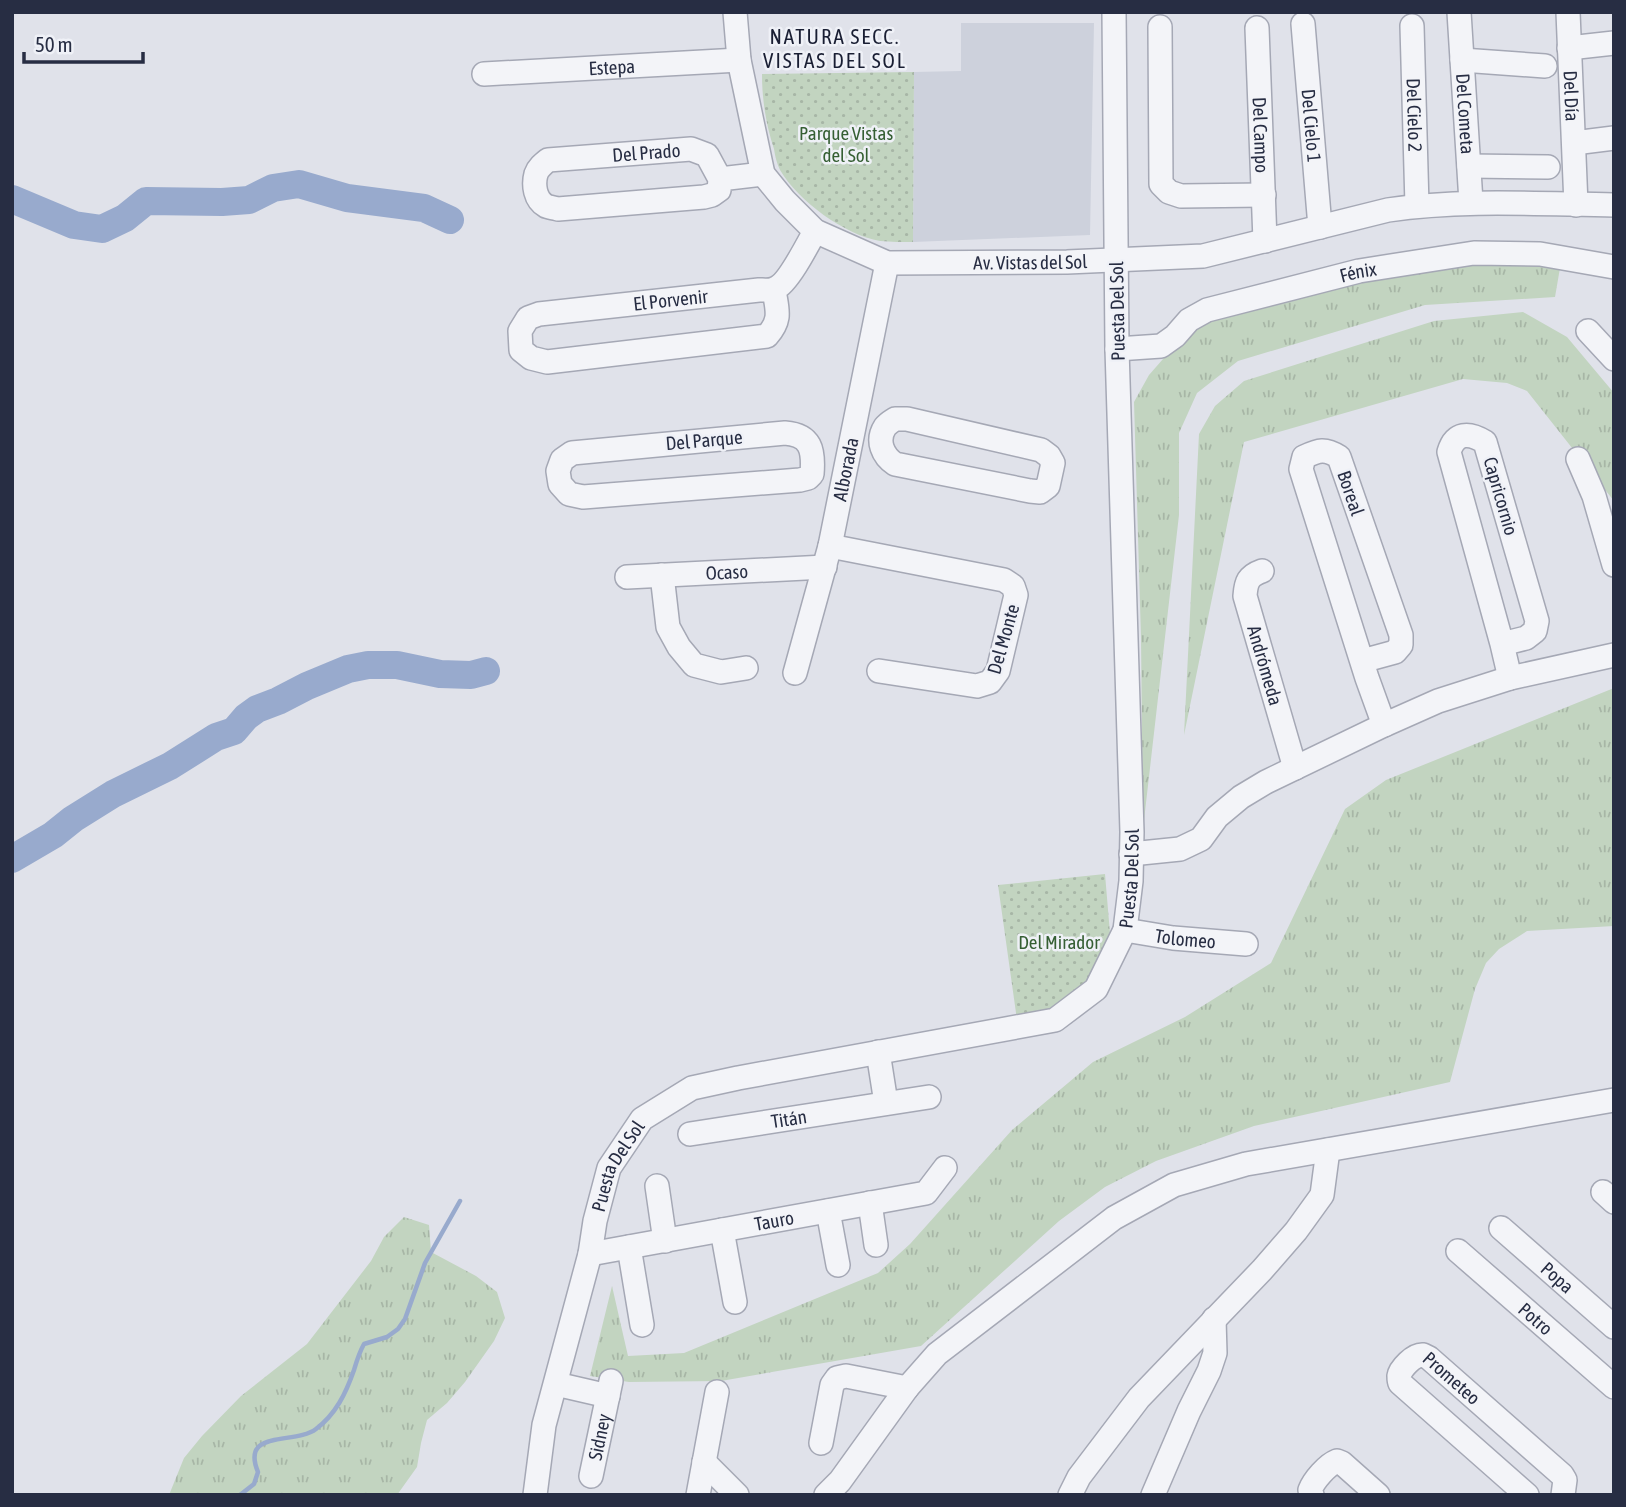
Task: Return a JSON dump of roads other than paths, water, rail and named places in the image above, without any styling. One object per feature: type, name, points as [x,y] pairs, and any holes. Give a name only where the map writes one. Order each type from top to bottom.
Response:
[{"type":"street","name":"Av. Vistas del Sol","points":[[736,12],[739,60],[763,174],[815,231],[887,263],[991,263],[1203,256],[1388,210],[1417,206],[1471,202],[1614,205]]},
{"type":"street","name":"Puesta Del Sol","points":[[535,1495],[544,1425],[590,1254],[595,1221],[609,1168],[642,1119],[692,1088],[1055,1020],[1096,989],[1125,930],[1132,853],[1115,260],[1114,12]]},
{"type":"street","name":"Del Cometa","points":[[1459,12],[1471,202]]},
{"type":"street","name":"Del Día","points":[[1568,12],[1576,205]]},
{"type":"street","name":"Del Cielo 1","points":[[1303,24],[1320,227]]},
{"type":"street","name":"Del Cielo 2","points":[[1412,26],[1417,206]]},
{"type":"street","points":[[1160,27],[1161,184],[1169,192],[1181,196],[1264,195]]},
{"type":"street","name":"Del Campo","points":[[1257,28],[1265,241]]},
{"type":"street","name":"Del Día","points":[[1569,48],[1614,43]]},
{"type":"street","name":"Estepa","points":[[484,74],[739,60]]},
{"type":"street","name":"Del Cometa","points":[[1462,60],[1545,66]]},
{"type":"street","name":"Del Día","points":[[1574,143],[1614,138]]},
{"type":"street","name":"Del Prado","points":[[691,149],[707,155],[720,179],[719,190],[704,197],[558,209],[547,207],[539,201],[536,191],[536,175],[548,160],[691,149]]},
{"type":"street","name":"Del Cometa","points":[[1469,166],[1548,167]]},
{"type":"street","points":[[720,179],[763,174]]},
{"type":"street","points":[[774,290],[787,278],[815,231]]},
{"type":"street","name":"Fénix","points":[[1117,349],[1161,346],[1175,336],[1189,320],[1208,310],[1359,271],[1474,253],[1540,254],[1614,267]]},
{"type":"street","name":"Alborada","points":[[795,673],[827,557],[887,263]]},
{"type":"street","name":"El Porvenir","points":[[774,290],[778,317],[775,327],[767,336],[547,362],[531,358],[521,349],[520,331],[528,318],[539,314],[774,290]]},
{"type":"street","points":[[1588,331],[1614,359]]},
{"type":"street","name":"Alborada","points":[[895,419],[906,419],[1041,450],[1053,463],[1048,486],[1040,492],[895,464],[887,459],[882,450],[881,439],[885,426],[895,419]]},
{"type":"street","name":"Del Parque","points":[[785,433],[794,433],[805,438],[811,447],[813,466],[812,474],[800,480],[583,497],[569,494],[560,484],[558,471],[562,460],[572,453],[785,433]]},
{"type":"street","points":[[853,433],[881,439]]},
{"type":"street","name":"Capricornio","points":[[1502,644],[1526,638],[1535,631],[1537,621],[1485,442],[1475,435],[1461,436],[1451,444],[1448,452],[1510,678]]},
{"type":"street","name":"Boreal","points":[[1362,661],[1395,652],[1401,645],[1401,635],[1339,457],[1329,451],[1316,451],[1304,457],[1301,469],[1362,661],[1384,725]]},
{"type":"street","points":[[1578,459],[1594,496],[1614,565]]},
{"type":"street","points":[[813,466],[847,464]]},
{"type":"street","name":"Ocaso","points":[[627,577],[827,557]]},
{"type":"street","name":"Del Monte","points":[[827,557],[1004,580],[1013,586],[1016,595],[998,671],[990,682],[977,686],[879,671]]},
{"type":"street","name":"Andrómeda","points":[[1262,571],[1253,574],[1246,583],[1245,596],[1295,768]]},
{"type":"street","points":[[662,575],[668,627],[678,647],[694,665],[721,672],[746,668]]},
{"type":"street","points":[[1132,853],[1180,849],[1201,839],[1217,817],[1241,797],[1266,782],[1438,701],[1510,678],[1614,655]]},
{"type":"street","name":"Tolomeo","points":[[1125,930],[1173,938],[1246,944]]},
{"type":"street","points":[[878,1052],[886,1103]]},
{"type":"street","name":"Titán","points":[[690,1134],[929,1097]]},
{"type":"street","points":[[826,1495],[841,1481],[907,1388],[937,1354],[1114,1218],[1174,1185],[1246,1164],[1614,1100]]},
{"type":"street","points":[[1070,1495],[1079,1477],[1139,1398],[1296,1231],[1322,1195],[1328,1150]]},
{"type":"street","name":"Tauro","points":[[590,1254],[926,1193],[945,1168]]},
{"type":"street","points":[[657,1186],[665,1241]]},
{"type":"street","points":[[870,1203],[876,1245]]},
{"type":"street","points":[[828,1211],[838,1265]]},
{"type":"street","name":"Popa","points":[[1501,1228],[1614,1327]]},
{"type":"street","points":[[722,1230],[735,1302]]},
{"type":"street","points":[[629,1247],[642,1325]]},
{"type":"street","name":"Potro","points":[[1458,1251],[1614,1387]]},
{"type":"street","points":[[1153,1495],[1209,1371],[1214,1353],[1214,1319]]},
{"type":"street","name":"Prometeo","points":[[1527,1495],[1400,1383],[1401,1372],[1413,1359],[1423,1355],[1429,1358],[1562,1475],[1565,1480],[1563,1495]]},
{"type":"street","points":[[821,1443],[832,1385],[837,1378],[846,1376],[907,1388]]},
{"type":"street","name":"Sidney","points":[[556,1384],[609,1388],[591,1476]]},
{"type":"street","points":[[698,1495],[717,1392]]},
{"type":"street","points":[[1312,1495],[1312,1484],[1337,1461],[1378,1495]]},
{"type":"street","points":[[704,1462],[737,1495]]},
{"type":"waterway","points":[[12,199],[74,225],[102,229],[125,218],[146,201],[249,200],[273,188],[299,184],[347,198],[424,208],[450,220]]},
{"type":"waterway","points":[[12,859],[113,794],[170,766],[216,737],[234,731],[257,709],[348,669],[368,665],[397,665],[440,674],[471,675],[486,671]]},
{"type":"waterway","points":[[240,1495],[254,1484],[258,1472],[254,1458],[257,1449],[272,1440],[307,1434],[316,1429],[335,1410],[344,1395],[364,1344],[387,1337],[398,1329],[405,1319],[425,1263],[460,1201]]},
{"type":"district","name":"NATURA SECC. VISTAS DEL SOL","points":[[835,49]]},
{"type":"park label","name":"Parque Vistas del Sol","points":[[846,144]]},
{"type":"park label","name":"Del Mirador","points":[[1059,942]]}]
